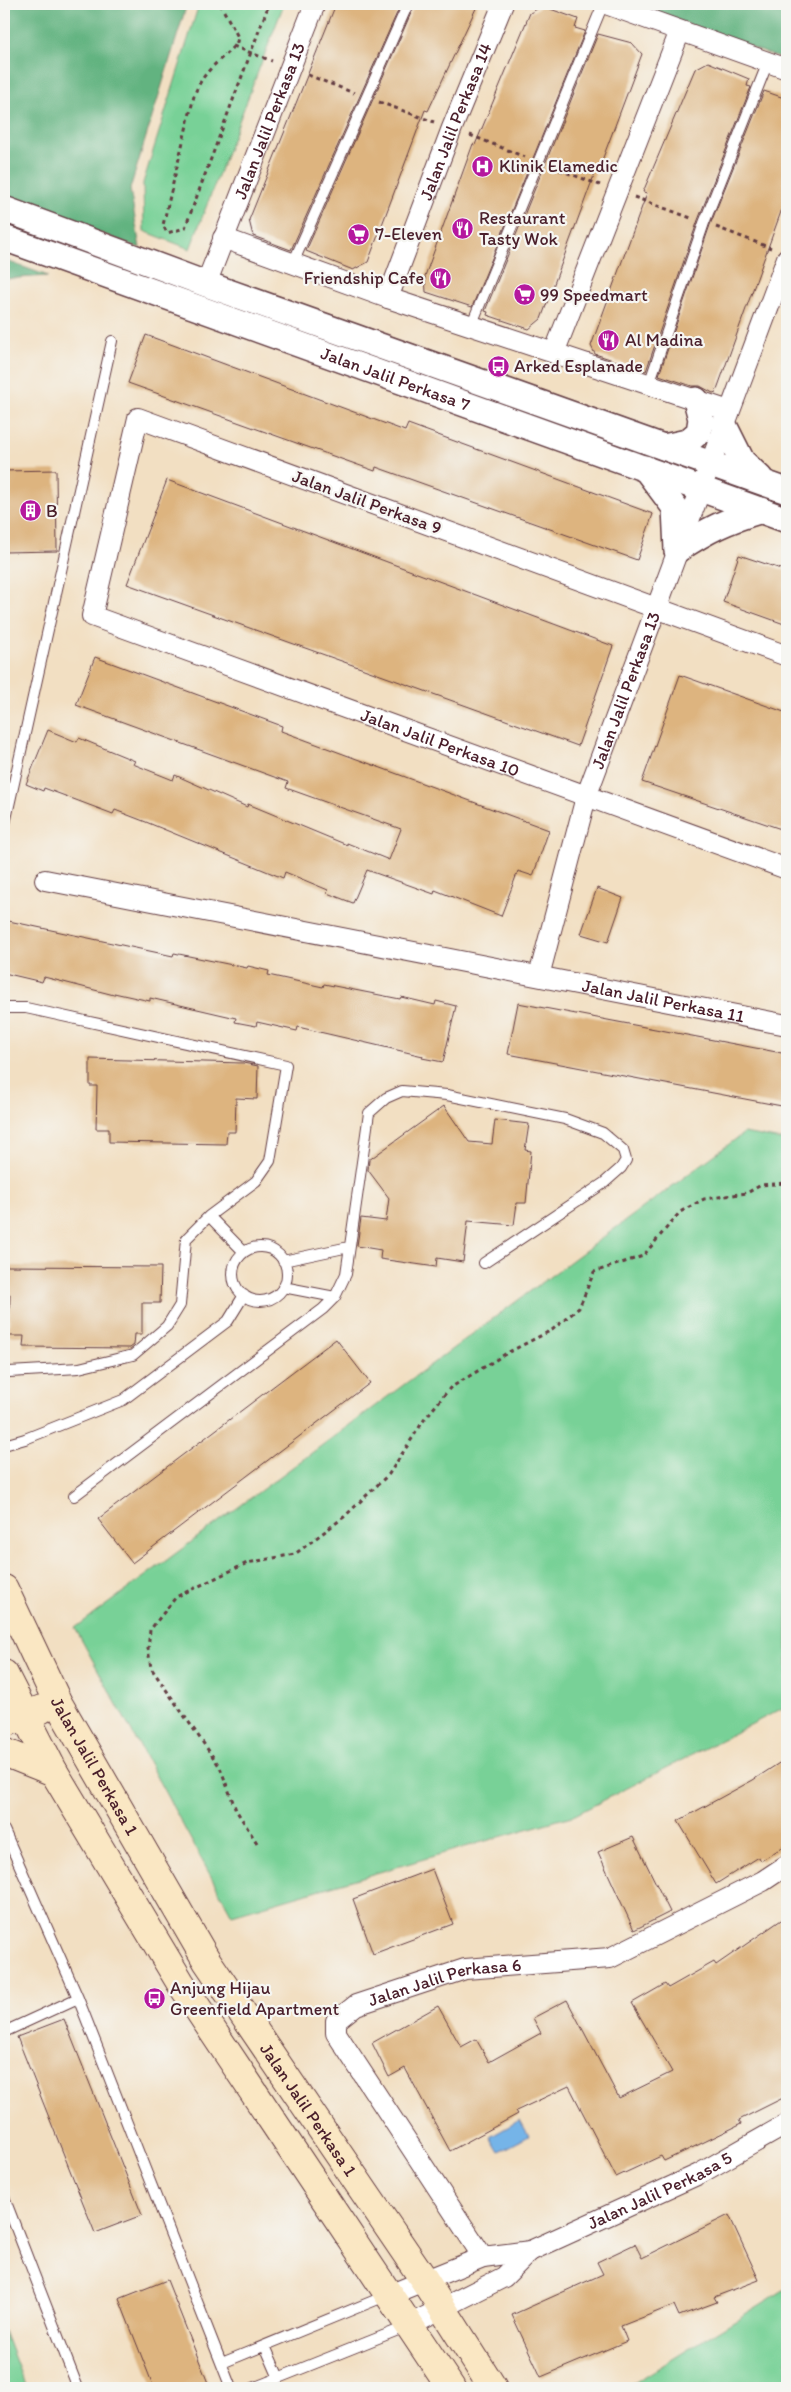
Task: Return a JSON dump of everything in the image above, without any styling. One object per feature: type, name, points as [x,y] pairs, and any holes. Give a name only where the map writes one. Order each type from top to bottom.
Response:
[{"type":"main road","name":"Jalan Jalil Perkasa 1","points":[[4,1589],[58,1703],[207,1961],[425,2281],[493,2388]]},
{"type":"main road","points":[[6,1685],[44,1674]]},
{"type":"main road","name":"Jalan Jalil Perkasa 1","points":[[6,1685],[14,1720],[54,1772],[180,1982],[451,2388]]},
{"type":"main road","points":[[14,1720],[58,1703]]},
{"type":"main road","points":[[4,1752],[54,1772]]},
{"type":"street","name":"Jalan Jalil Perkasa 13","points":[[206,284],[315,4]]},
{"type":"street","name":"Jalan Jalil Perkasa 14","points":[[388,298],[452,128],[503,4]]},
{"type":"street","points":[[605,4],[787,69]]},
{"type":"street","points":[[554,353],[680,31]]},
{"type":"street","name":"Jalan Jalil Perkasa 7","points":[[4,209],[206,284],[777,487]]},
{"type":"street","name":"Jalan Jalil Perkasa 7","points":[[4,238],[787,520]]},
{"type":"street","points":[[223,238],[388,298],[696,400],[727,418],[742,461],[777,487]]},
{"type":"street","name":"Jalan Jalil Perkasa 13","points":[[540,976],[586,797],[787,258]]},
{"type":"street","points":[[664,447],[687,442],[699,432],[701,419],[696,400]]},
{"type":"street","name":"Jalan Jalil Perkasa 9","points":[[92,616],[138,418],[787,656]]},
{"type":"street","points":[[645,468],[675,508],[678,550]]},
{"type":"street","points":[[678,550],[710,528],[731,519],[762,510]]},
{"type":"street","name":"Jalan Jalil Perkasa 10","points":[[92,616],[787,869]]},
{"type":"street","name":"Jalan Jalil Perkasa 11","points":[[45,880],[787,1025]]},
{"type":"street","name":"Jalan Jalil Perkasa 6","points":[[483,2257],[336,2033],[336,2021],[356,2005],[465,1969],[610,1958],[763,1880],[787,1865]]},
{"type":"street","name":"Jalan Jalil Perkasa 5","points":[[389,2295],[483,2257],[530,2250],[699,2174],[787,2124]]},
{"type":"street","name":"Jalan Jalil Perkasa 5","points":[[409,2326],[504,2277],[530,2250]]},
{"type":"lane","points":[[293,263],[408,4]]},
{"type":"lane","points":[[471,326],[605,4]]},
{"type":"lane","points":[[649,384],[704,223],[768,62]]},
{"type":"lane","points":[[4,828],[112,341]]},
{"type":"lane","points":[[4,1008],[26,1008],[286,1065],[270,1161],[256,1181],[209,1216],[186,1239],[180,1305],[166,1326],[133,1355],[79,1368],[9,1372],[4,1369]]},
{"type":"lane","points":[[74,1496],[323,1309],[335,1297],[346,1274],[369,1113],[386,1098],[402,1091],[447,1095],[565,1119],[603,1133],[623,1150],[626,1160],[621,1168],[610,1178],[484,1263]]},
{"type":"lane","points":[[209,1216],[244,1252]]},
{"type":"lane","points":[[261,1246],[278,1254],[284,1261],[286,1278],[283,1287],[270,1298],[252,1299],[238,1289],[233,1273],[238,1258],[244,1252],[261,1246]]},
{"type":"lane","points":[[284,1261],[349,1246]]},
{"type":"lane","points":[[283,1287],[335,1297]]},
{"type":"lane","points":[[5,1446],[123,1400],[228,1321],[244,1295]]},
{"type":"lane","points":[[4,1830],[78,1998],[232,2388]]},
{"type":"lane","points":[[4,2032],[78,1998]]},
{"type":"lane","points":[[4,2196],[78,2388]]},
{"type":"lane","points":[[222,2363],[389,2295]]},
{"type":"lane","points":[[254,2388],[409,2326]]},
{"type":"lane","points":[[265,2346],[279,2378]]},
{"type":"path","points":[[220,4],[238,37],[233,46],[213,64],[199,83],[194,96],[163,225],[168,232],[185,228],[269,4]]},
{"type":"path","points":[[233,46],[250,53]]},
{"type":"path","points":[[257,1843],[236,1810],[220,1767],[151,1668],[148,1650],[150,1630],[176,1597],[247,1563],[296,1554],[337,1522],[389,1474],[424,1420],[450,1388],[507,1353],[552,1330],[579,1308],[594,1272],[643,1256],[680,1212],[704,1199],[747,1193],[761,1185],[787,1183]]},
{"type":"green space","points":[[4,4],[187,4],[130,189],[140,248],[4,197]]},
{"type":"green space","points":[[199,4],[284,4],[190,249],[144,231],[143,183]]},
{"type":"green space","points":[[634,4],[787,4],[787,61]]},
{"type":"green space","points":[[4,260],[48,276],[4,279]]},
{"type":"green space","points":[[744,1133],[787,1141],[787,1706],[575,1815],[232,1915],[75,1628]]},
{"type":"green space","points":[[787,2288],[787,2388],[626,2388]]},
{"type":"green space","points":[[4,2331],[26,2388],[4,2388]]},
{"type":"water","points":[[520,2120],[529,2136],[499,2152],[490,2137]]},
{"type":"building","points":[[336,4],[401,4],[291,250],[253,236],[249,220]]},
{"type":"building","points":[[415,4],[478,4],[428,111],[425,110],[368,262],[353,270],[306,251]]},
{"type":"building","points":[[542,6],[578,19],[575,28],[585,31],[472,307],[426,292],[425,276],[473,144],[475,145],[530,13]]},
{"type":"building","points":[[598,34],[632,43],[642,54],[598,171],[596,170],[541,319],[529,329],[487,315],[488,312],[485,311]]},
{"type":"building","points":[[708,62],[749,79],[747,86],[751,87],[698,220],[646,371],[595,354],[591,346],[647,193],[643,192],[695,69]]},
{"type":"building","points":[[764,91],[787,99],[787,195],[716,392],[713,393],[700,386],[692,386],[659,375],[710,225]]},
{"type":"building","points":[[146,335],[405,431],[408,424],[653,514],[637,560],[376,467],[375,471],[128,383]]},
{"type":"building","name":"B","points":[[56,470],[57,551],[4,552],[4,471]]},
{"type":"building","points":[[167,480],[613,646],[578,746],[127,584]]},
{"type":"building","points":[[739,555],[787,571],[787,625],[723,602]]},
{"type":"building","points":[[95,657],[282,726],[281,731],[549,830],[533,876],[518,871],[501,916],[435,890],[434,894],[367,870],[353,903],[327,893],[328,890],[285,872],[283,878],[115,810],[113,814],[44,788],[43,791],[26,784],[48,730],[77,742],[79,738],[135,761],[133,764],[173,780],[175,775],[247,807],[248,804],[347,845],[347,843],[389,860],[401,829],[286,788],[288,782],[76,705]]},
{"type":"building","points":[[680,675],[787,713],[787,831],[642,782]]},
{"type":"building","points":[[597,888],[623,898],[608,942],[581,934]]},
{"type":"building","points":[[4,920],[173,956],[174,953],[247,968],[248,966],[269,971],[268,975],[323,987],[324,984],[400,999],[401,997],[435,1005],[436,1001],[456,1006],[443,1062],[298,1027],[297,1031],[257,1022],[256,1026],[235,1022],[236,1018],[150,998],[150,1001],[114,993],[114,995],[44,977],[42,982],[4,973]]},
{"type":"building","points":[[518,1003],[787,1054],[787,1107],[508,1054]]},
{"type":"building","points":[[90,1059],[243,1063],[258,1066],[257,1099],[236,1098],[235,1132],[227,1132],[226,1144],[109,1142],[109,1129],[96,1129],[97,1086],[90,1086]]},
{"type":"building","points":[[444,1106],[469,1142],[492,1144],[495,1120],[529,1124],[525,1150],[531,1151],[526,1203],[517,1203],[514,1225],[468,1221],[463,1262],[437,1258],[436,1267],[380,1259],[381,1250],[357,1246],[361,1218],[386,1221],[389,1198],[368,1170],[369,1160]]},
{"type":"building","points":[[4,1266],[161,1267],[160,1303],[142,1303],[142,1334],[135,1334],[134,1345],[130,1348],[23,1347],[24,1336],[9,1336],[10,1294],[4,1293]]},
{"type":"building","points":[[336,1339],[370,1383],[132,1563],[98,1519]]},
{"type":"building","points":[[787,1758],[787,1844],[761,1861],[759,1857],[716,1884],[678,1821],[753,1780]]},
{"type":"building","points":[[633,1837],[670,1912],[634,1930],[598,1852]]},
{"type":"building","points":[[432,1869],[453,1924],[373,1954],[353,1899]]},
{"type":"building","points":[[787,1916],[787,2096],[739,2120],[741,2124],[698,2145],[664,2161],[661,2156],[616,2177],[569,2086],[516,2111],[518,2114],[450,2151],[405,2068],[389,2077],[372,2043],[438,2006],[461,2047],[476,2039],[489,2062],[541,2033],[533,2018],[567,2000],[619,2098],[672,2072],[632,2003],[665,1984],[668,1988],[714,1962],[716,1965]]},
{"type":"building","points":[[64,2019],[142,2215],[95,2233],[17,2037]]},
{"type":"building","points":[[729,2215],[759,2280],[714,2297],[717,2302],[679,2316],[674,2305],[621,2326],[627,2341],[541,2377],[512,2315],[603,2274],[597,2262],[635,2244],[642,2258]]},
{"type":"building","points":[[167,2280],[210,2388],[154,2388],[119,2299]]},
{"type":"place","name":"Klinik Elamedic","points":[[483,166]]},
{"type":"place","name":"Restaurant Tasty Wok","points":[[463,228]]},
{"type":"place","name":"7-Eleven","points":[[359,234]]},
{"type":"place","name":"Friendship Cafe","points":[[440,278]]},
{"type":"place","name":"99 Speedmart","points":[[524,295]]},
{"type":"place","name":"Al Madina","points":[[609,340]]},
{"type":"place","name":"Arked Esplanade","points":[[498,366]]},
{"type":"place","name":"B","points":[[30,511]]},
{"type":"place","name":"Anjung Hijau Greenfield Apartment","points":[[154,1998]]}]
